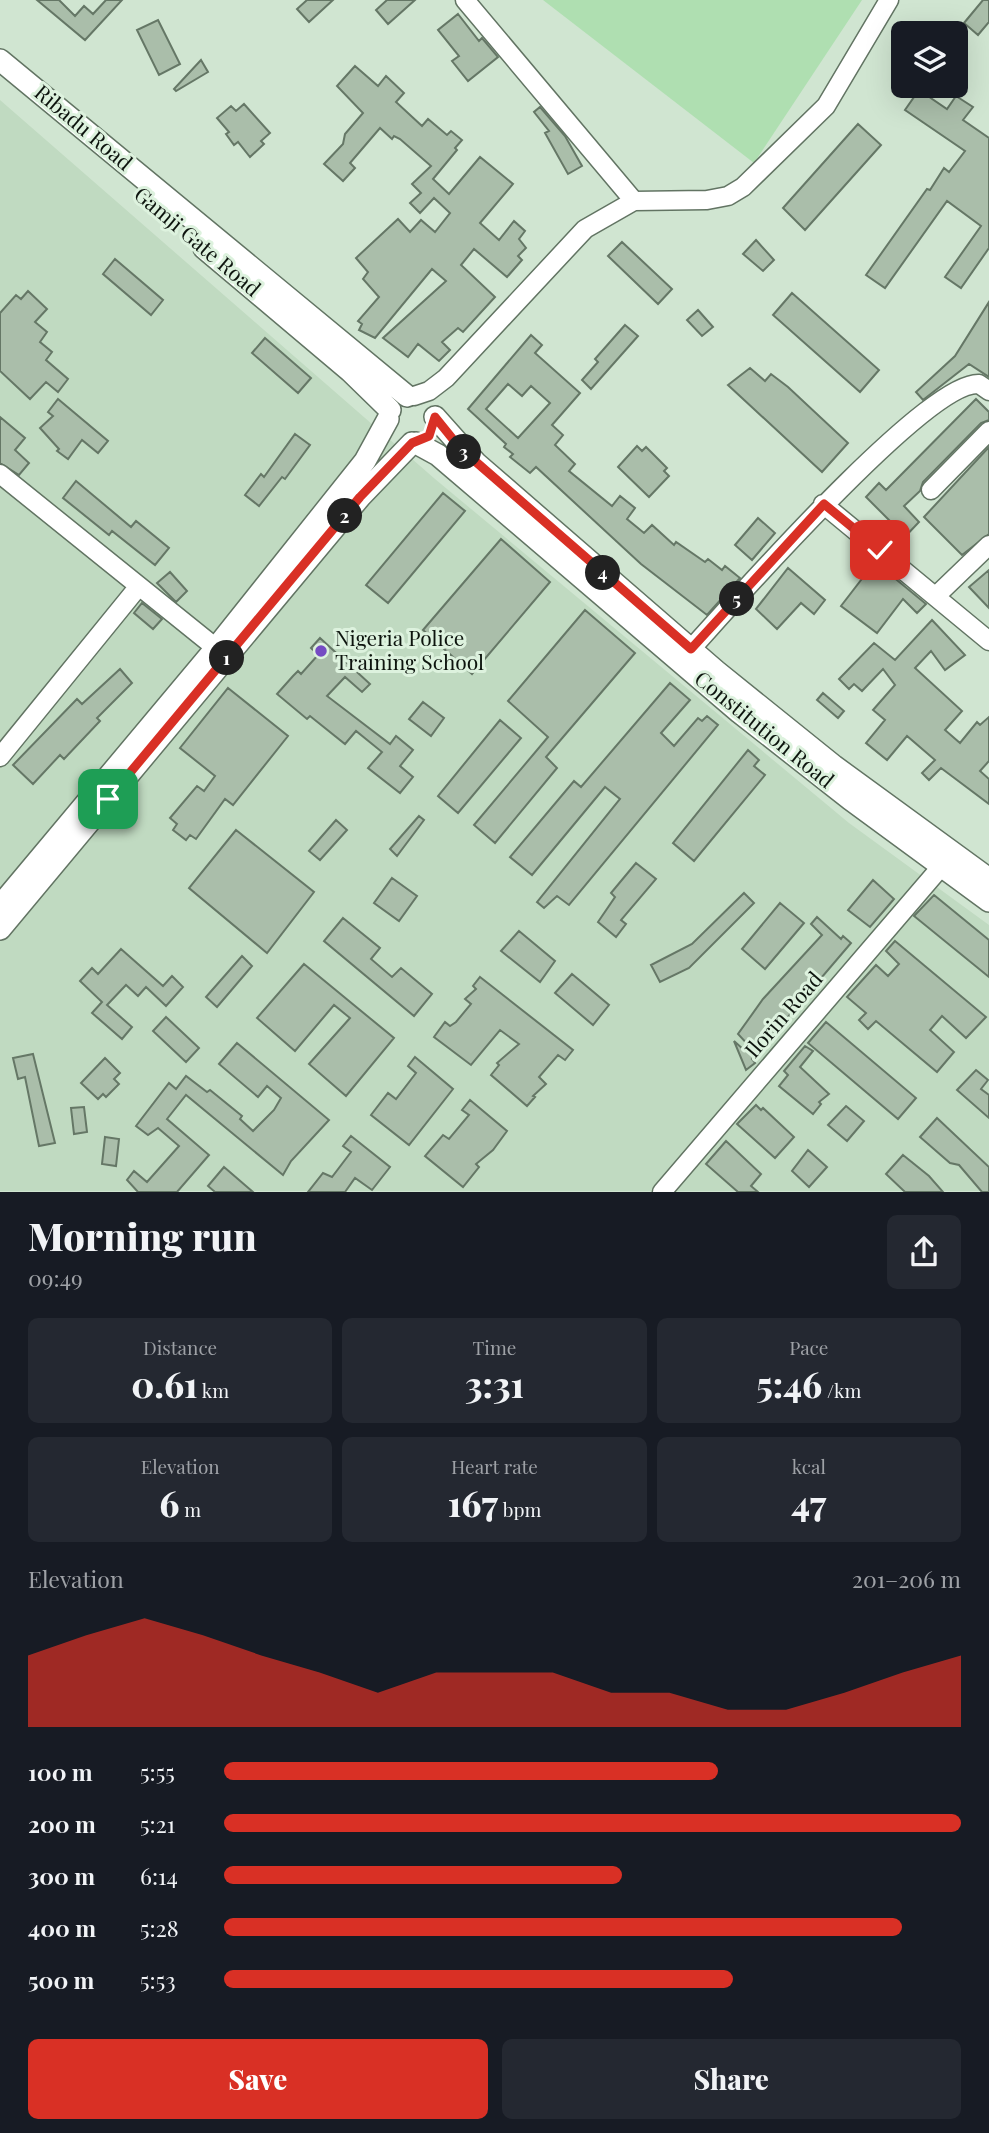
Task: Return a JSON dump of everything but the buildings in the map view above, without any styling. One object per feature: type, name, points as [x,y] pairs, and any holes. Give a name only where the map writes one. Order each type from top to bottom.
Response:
[{"type":"main road","name":"Ribadu Road","points":[[0,60],[360,358],[400,405]]},
{"type":"main road","name":"Gamji Gate Road","points":[[0,78],[350,371],[400,405]]},
{"type":"main road","points":[[0,929],[360,497],[414,443],[429,436],[434,413],[428,403],[400,405]]},
{"type":"main road","points":[[400,405],[395,436],[414,443]]},
{"type":"main road","points":[[0,906],[216,648],[365,461],[400,405]]},
{"type":"main road","name":"Constitution Road","points":[[434,413],[468,456],[691,649],[834,766],[989,879]]},
{"type":"main road","name":"Constitution Road","points":[[414,443],[438,455],[739,712],[940,868],[989,901]]},
{"type":"street","points":[[465,0],[634,201]]},
{"type":"street","points":[[400,405],[429,391],[446,378],[585,229],[634,201],[707,200],[728,196],[743,187],[826,106],[889,0]]},
{"type":"street","points":[[434,413],[446,378]]},
{"type":"street","points":[[691,649],[824,504],[915,419],[964,386],[979,384],[989,391]]},
{"type":"street","points":[[931,490],[989,431]]},
{"type":"street","points":[[0,474],[216,648]]},
{"type":"street","points":[[824,504],[937,595],[989,641]]},
{"type":"street","points":[[937,595],[989,545]]},
{"type":"street","points":[[0,757],[139,586]]},
{"type":"street","name":"Ilorin Road","points":[[662,1192],[940,868]]},
{"type":"shaded area","name":"Nigeria Police Training School","points":[[0,100],[435,479],[849,823],[989,925],[989,1191],[0,1191]]},
{"type":"green space","points":[[543,0],[862,0],[754,163]]},
{"type":"place","name":"Nigeria Police Training School","points":[[321,651]]},
{"type":"route","points":[[108,799],[360,497],[412,443],[429,436],[435,424],[435,417],[460,448],[691,649],[824,504],[880,550]]}]
